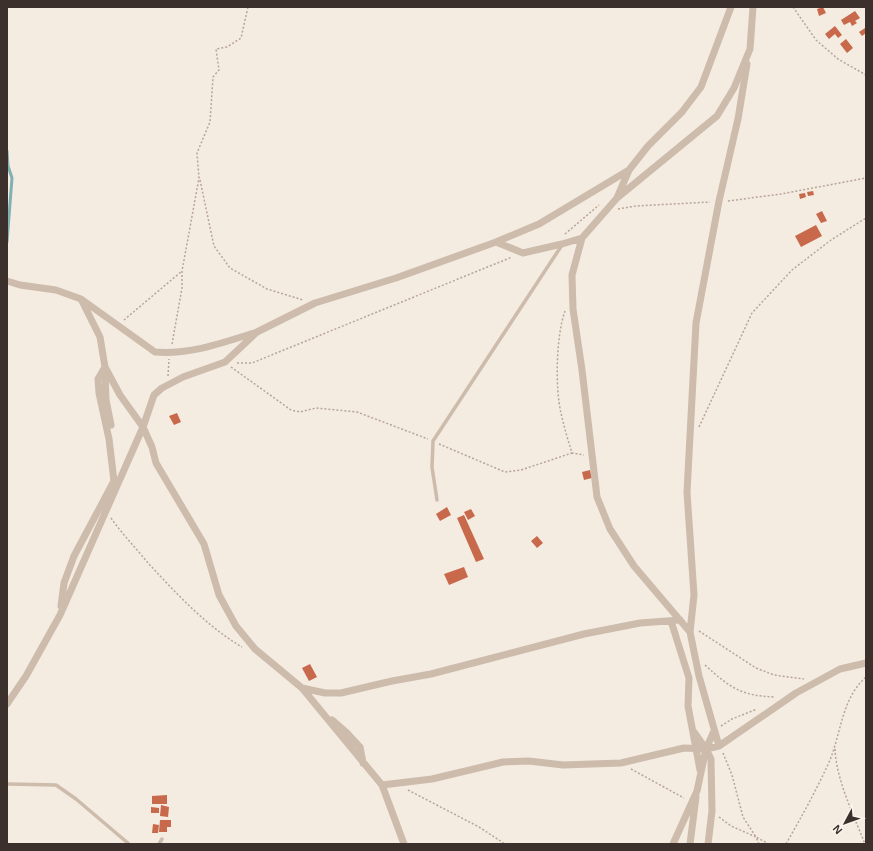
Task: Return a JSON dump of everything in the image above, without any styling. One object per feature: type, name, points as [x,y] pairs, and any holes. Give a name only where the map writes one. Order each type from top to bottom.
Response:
[{"type":"street","points":[[617,198],[629,170],[648,146],[682,112],[701,87],[731,7]]},
{"type":"street","points":[[719,746],[695,656],[690,629],[694,595],[687,492],[696,323],[719,201],[738,119],[750,49],[754,7]]},
{"type":"street","points":[[690,629],[680,620],[634,566],[610,529],[596,497],[573,309],[572,275],[582,238],[603,213],[617,198],[717,116],[734,88],[750,49]]},
{"type":"street","points":[[7,281],[20,285],[56,290],[81,299],[118,324],[155,352],[170,353],[198,350],[257,332],[315,303],[396,278],[496,242],[539,224],[629,170]]},
{"type":"street","points":[[496,242],[523,253],[562,240],[582,238]]},
{"type":"street","points":[[81,299],[100,337],[105,367],[120,395],[143,427],[152,447],[156,463],[204,544],[219,595],[236,626],[255,649],[302,688],[320,712],[382,785],[404,844]]},
{"type":"street","points":[[60,615],[64,583],[74,556],[114,485],[143,427],[154,395],[162,388],[183,377],[225,362],[257,332]]},
{"type":"street","points":[[7,704],[26,676],[60,615],[106,510],[114,485],[109,439],[99,393],[98,379],[105,367]]},
{"type":"street","points":[[302,688],[325,693],[341,693],[392,681],[431,674],[584,634],[640,623],[680,620]]},
{"type":"street","points":[[672,621],[689,678],[688,706],[700,770],[690,844]]},
{"type":"street","points":[[382,785],[432,779],[503,762],[529,761],[562,765],[620,763],[684,748],[706,749],[719,746],[796,693],[840,669],[866,663]]},
{"type":"street","points":[[692,729],[711,759],[712,804],[708,844]]},
{"type":"street","points":[[700,770],[704,763],[706,749],[714,731]]},
{"type":"street","points":[[675,842],[697,791]]},
{"type":"lane","points":[[438,500],[432,467],[433,441],[562,240]]},
{"type":"lane","points":[[7,784],[56,785],[76,799],[129,844]]},
{"type":"lane","points":[[159,844],[162,839]]},
{"type":"path","points":[[248,7],[240,38],[227,47],[216,49],[219,70],[212,77],[210,122],[197,153],[199,178],[214,246],[230,268],[267,289],[315,303]]},
{"type":"path","points":[[793,7],[816,40],[838,59],[866,75]]},
{"type":"path","points":[[162,388],[168,375],[170,353],[182,288],[182,271],[199,178]]},
{"type":"path","points":[[603,213],[636,206],[754,199],[866,178]]},
{"type":"path","points":[[562,240],[602,202]]},
{"type":"path","points":[[699,432],[700,425],[752,313],[792,270],[831,240],[866,218]]},
{"type":"path","points":[[225,362],[252,363],[523,253]]},
{"type":"path","points":[[118,324],[182,271]]},
{"type":"path","points":[[566,310],[561,322],[558,374],[560,412],[572,453]]},
{"type":"path","points":[[225,362],[291,410],[300,412],[316,408],[357,412],[433,441],[505,472],[521,470],[572,453],[592,456]]},
{"type":"path","points":[[106,510],[136,548],[178,595],[230,640],[244,648]]},
{"type":"path","points":[[690,629],[756,668],[774,675],[818,681]]},
{"type":"path","points":[[695,656],[732,688],[755,697],[781,697],[774,700]]},
{"type":"path","points":[[786,844],[811,800],[835,747],[839,737],[841,718],[852,697],[866,677]]},
{"type":"path","points":[[714,731],[732,719],[762,707]]},
{"type":"path","points":[[719,746],[732,775],[743,817],[759,844]]},
{"type":"path","points":[[835,747],[835,759],[865,844]]},
{"type":"path","points":[[398,784],[479,827],[505,844]]},
{"type":"path","points":[[756,837],[769,844]]},
{"type":"building","points":[[823,7],[826,13],[819,16],[817,9]]},
{"type":"building","points":[[855,11],[860,18],[855,21],[857,23],[852,26],[850,22],[844,25],[841,20]]},
{"type":"building","points":[[835,26],[842,35],[838,38],[835,34],[829,39],[825,34]]},
{"type":"building","points":[[865,28],[866,33],[862,36],[859,32]]},
{"type":"building","points":[[846,39],[853,48],[847,53],[840,44]]},
{"type":"building","points":[[813,191],[814,195],[808,196],[807,192]]},
{"type":"building","points":[[805,193],[806,197],[800,199],[799,194]]},
{"type":"building","points":[[822,211],[827,221],[821,223],[816,214]]},
{"type":"building","points":[[816,225],[822,236],[801,247],[795,236]]},
{"type":"building","points":[[177,413],[181,422],[174,425],[169,416]]},
{"type":"building","points":[[590,470],[592,478],[584,480],[582,472]]},
{"type":"building","points":[[447,507],[451,515],[440,521],[436,514]]},
{"type":"building","points":[[471,509],[475,516],[468,520],[464,512]]},
{"type":"building","points":[[464,515],[484,559],[476,562],[457,518]]},
{"type":"building","points":[[537,536],[543,543],[537,548],[531,541]]},
{"type":"building","points":[[464,567],[468,577],[449,585],[444,574]]},
{"type":"building","points":[[310,664],[317,677],[309,681],[302,668]]},
{"type":"building","points":[[167,795],[167,804],[152,804],[152,796]]},
{"type":"building","points":[[161,805],[169,807],[168,817],[160,816]]},
{"type":"building","points":[[151,807],[159,808],[159,813],[151,813]]},
{"type":"building","points":[[160,820],[171,820],[171,827],[167,827],[167,832],[159,832]]},
{"type":"building","points":[[153,824],[159,825],[158,833],[152,833]]},
{"type":"waterway","points":[[7,151],[8,166],[12,178],[7,242]]}]
